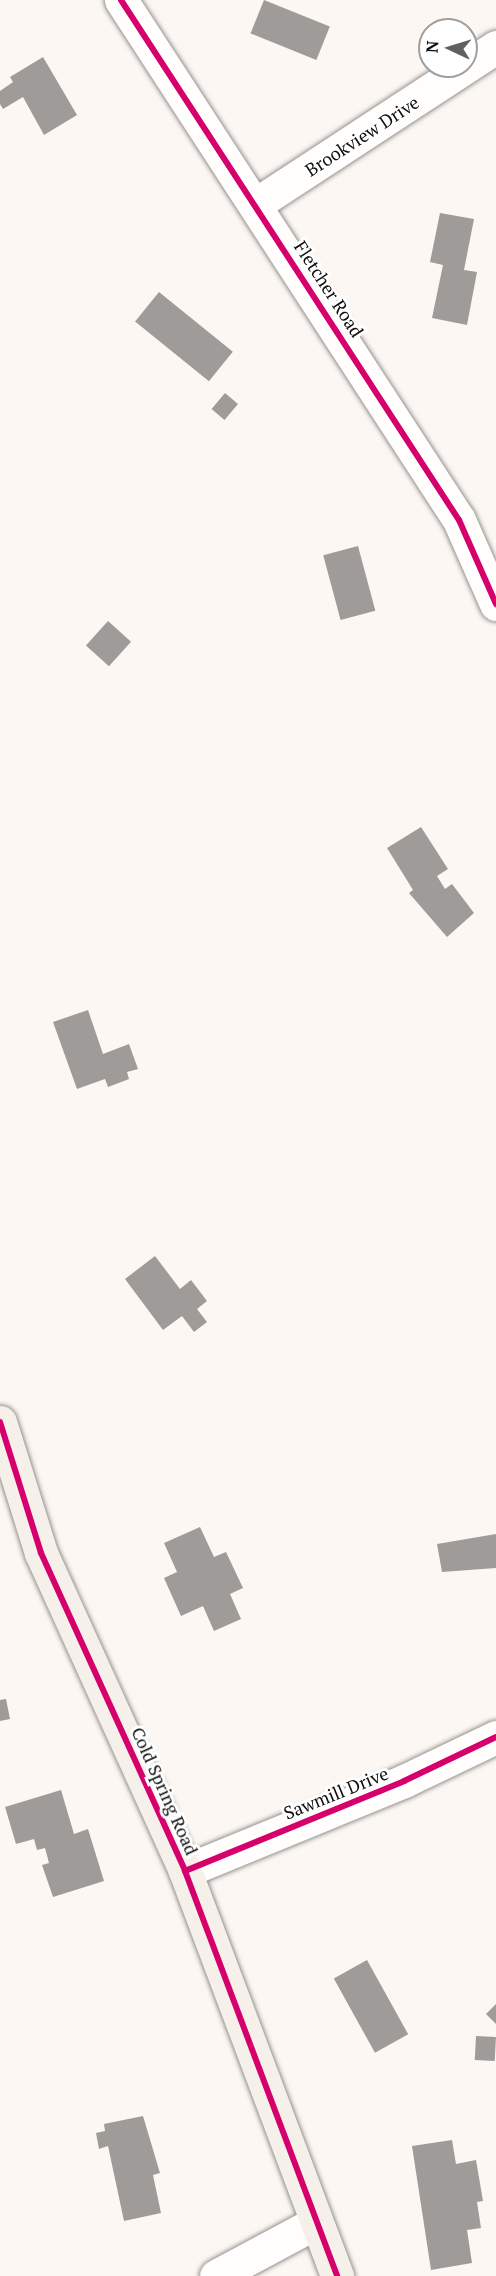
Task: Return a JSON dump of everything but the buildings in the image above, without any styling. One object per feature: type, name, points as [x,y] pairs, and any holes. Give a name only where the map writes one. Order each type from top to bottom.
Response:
[{"type":"street","name":"Fletcher Road","points":[[121,0],[459,519],[496,604]]},
{"type":"street","name":"Brookview Drive","points":[[256,204],[496,47]]},
{"type":"street","name":"Cold Spring Road","points":[[0,1422],[41,1553],[185,1870],[315,2223],[337,2276]]},
{"type":"street","name":"Sawmill Drive","points":[[185,1870],[404,1781],[496,1737]]},
{"type":"street","points":[[216,2276],[315,2223]]},
{"type":"cycle path","points":[[121,0],[459,520],[496,604]]},
{"type":"cycle path","points":[[0,1422],[41,1553],[185,1871],[337,2276]]},
{"type":"cycle path","points":[[185,1871],[404,1781],[496,1737]]}]
